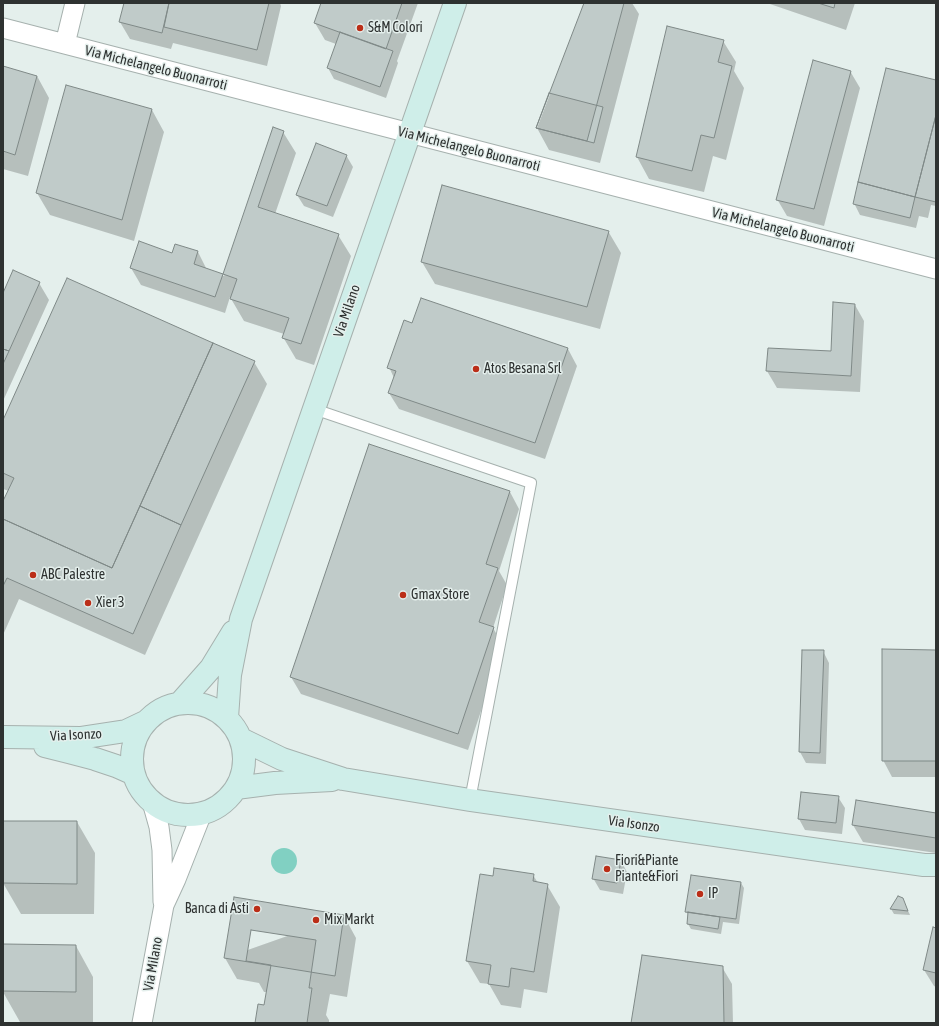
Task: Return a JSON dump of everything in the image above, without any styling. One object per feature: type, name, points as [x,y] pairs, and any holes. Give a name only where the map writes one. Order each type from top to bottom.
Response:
[{"type":"street","points":[[64,44],[75,3]]},
{"type":"street","name":"Via Milano","points":[[227,718],[230,675],[241,619],[455,3]]},
{"type":"street","name":"Via Michelangelo Buonarroti","points":[[3,28],[936,269]]},
{"type":"street","name":"Via Milano","points":[[180,704],[210,668],[241,619]]},
{"type":"street","points":[[197,703],[213,708],[227,718],[241,739],[244,756],[243,772],[230,797],[212,810],[202,814],[189,815],[176,814],[163,809],[152,802],[144,794],[138,784],[134,774],[132,755],[137,737],[147,721],[162,709],[180,704],[197,703]]},
{"type":"street","name":"Via Isonzo","points":[[3,737],[80,738],[126,731],[147,721]]},
{"type":"street","name":"Via Isonzo","points":[[3,737],[69,752],[109,764],[134,774]]},
{"type":"street","name":"Via Isonzo","points":[[241,739],[282,758],[343,779],[470,800],[932,866]]},
{"type":"street","name":"Via Isonzo","points":[[236,788],[275,783],[343,779]]},
{"type":"street","name":"Via Milano","points":[[142,1023],[164,905],[160,827],[152,802]]},
{"type":"street","name":"Via Milano","points":[[164,905],[202,814]]},
{"type":"lane","points":[[314,409],[531,482],[470,800]]},
{"type":"green space","points":[[284,848],[293,852],[297,861],[293,870],[284,874],[275,870],[271,861],[275,852]]},
{"type":"building","points":[[124,3],[169,3],[162,33],[119,22]]},
{"type":"building","points":[[169,3],[269,3],[257,50],[164,27]]},
{"type":"building","name":"S&M Colori","points":[[321,3],[402,3],[386,49],[314,23]]},
{"type":"building","points":[[584,3],[624,3],[587,141],[536,128]]},
{"type":"building","points":[[818,3],[835,3],[834,8]]},
{"type":"building","points":[[667,26],[724,40],[718,62],[732,66],[714,138],[701,135],[692,171],[636,157]]},
{"type":"building","points":[[340,32],[393,51],[380,87],[327,68]]},
{"type":"building","points":[[813,60],[851,71],[814,209],[776,200]]},
{"type":"building","points":[[3,66],[37,76],[15,155],[3,151]]},
{"type":"building","points":[[886,68],[936,80],[936,115],[915,197],[858,182]]},
{"type":"building","points":[[66,85],[152,109],[122,220],[36,193]]},
{"type":"building","points":[[549,93],[603,107],[594,143],[536,128]]},
{"type":"building","points":[[936,115],[936,202],[915,197]]},
{"type":"building","points":[[273,127],[284,131],[258,207],[339,234],[301,344],[282,338],[289,318],[230,299],[237,279],[223,274]]},
{"type":"building","points":[[316,143],[347,155],[327,206],[296,195]]},
{"type":"building","points":[[858,182],[915,197],[910,218],[853,204]]},
{"type":"building","points":[[442,185],[609,231],[587,307],[421,262]]},
{"type":"building","points":[[139,241],[172,253],[175,244],[198,251],[194,264],[223,274],[215,297],[130,268]]},
{"type":"building","points":[[13,270],[40,282],[9,351],[3,349],[3,293]]},
{"type":"building","points":[[67,278],[213,343],[112,568],[3,519],[3,501],[14,478],[3,473],[3,420]]},
{"type":"building","name":"Atos Besana Srl","points":[[421,298],[568,348],[535,443],[388,393],[396,371],[387,368],[404,320],[412,323]]},
{"type":"building","points":[[833,302],[855,304],[851,376],[766,371],[768,348],[831,351]]},
{"type":"building","points":[[213,343],[255,361],[181,525],[140,506]]},
{"type":"building","points":[[3,349],[9,351],[3,364]]},
{"type":"building","name":"Gmax Store","points":[[369,444],[510,491],[486,564],[498,568],[479,622],[494,627],[458,734],[290,677]]},
{"type":"building","points":[[140,506],[181,525],[133,634],[7,578],[3,586],[3,519],[112,568]]},
{"type":"building","points":[[882,649],[936,650],[936,761],[882,761]]},
{"type":"building","points":[[802,650],[824,650],[820,753],[799,752]]},
{"type":"building","points":[[801,792],[839,796],[836,823],[798,819]]},
{"type":"building","points":[[856,800],[936,813],[936,838],[852,825]]},
{"type":"building","points":[[3,821],[77,821],[77,884],[3,883]]},
{"type":"building","name":"Fiori&Piante Piante&Fiori","points":[[596,856],[621,860],[617,883],[592,879]]},
{"type":"building","points":[[494,868],[534,874],[533,881],[548,884],[534,972],[511,968],[509,987],[488,984],[491,965],[466,961],[480,874],[493,876]]},
{"type":"building","points":[[691,875],[741,882],[736,919],[685,912]]},
{"type":"building","points":[[898,896],[903,898],[908,911],[890,909]]},
{"type":"building","points":[[234,897],[344,915],[335,976],[224,958]]},
{"type":"building","points":[[688,912],[720,917],[718,929],[687,924]]},
{"type":"building","points":[[933,927],[936,928],[936,973],[923,970]]},
{"type":"building","points":[[251,930],[316,940],[309,988],[312,988],[307,1023],[255,1023],[258,1004],[264,1005],[271,965],[246,961]]},
{"type":"building","points":[[3,944],[76,945],[76,992],[3,991]]},
{"type":"building","points":[[642,955],[723,966],[724,1023],[631,1023]]},
{"type":"place","name":"S&M Colori","points":[[360,28]]},
{"type":"place","name":"Atos Besana Srl","points":[[476,369]]},
{"type":"place","name":"ABC Palestre","points":[[33,575]]},
{"type":"place","name":"Gmax Store","points":[[403,595]]},
{"type":"place","name":"Xier 3","points":[[88,603]]},
{"type":"place","name":"Fiori&Piante Piante&Fiori","points":[[607,869]]},
{"type":"place","name":"IP","points":[[700,894]]},
{"type":"place","name":"Banca di Asti","points":[[257,909]]},
{"type":"place","name":"Mix Markt","points":[[316,920]]}]
